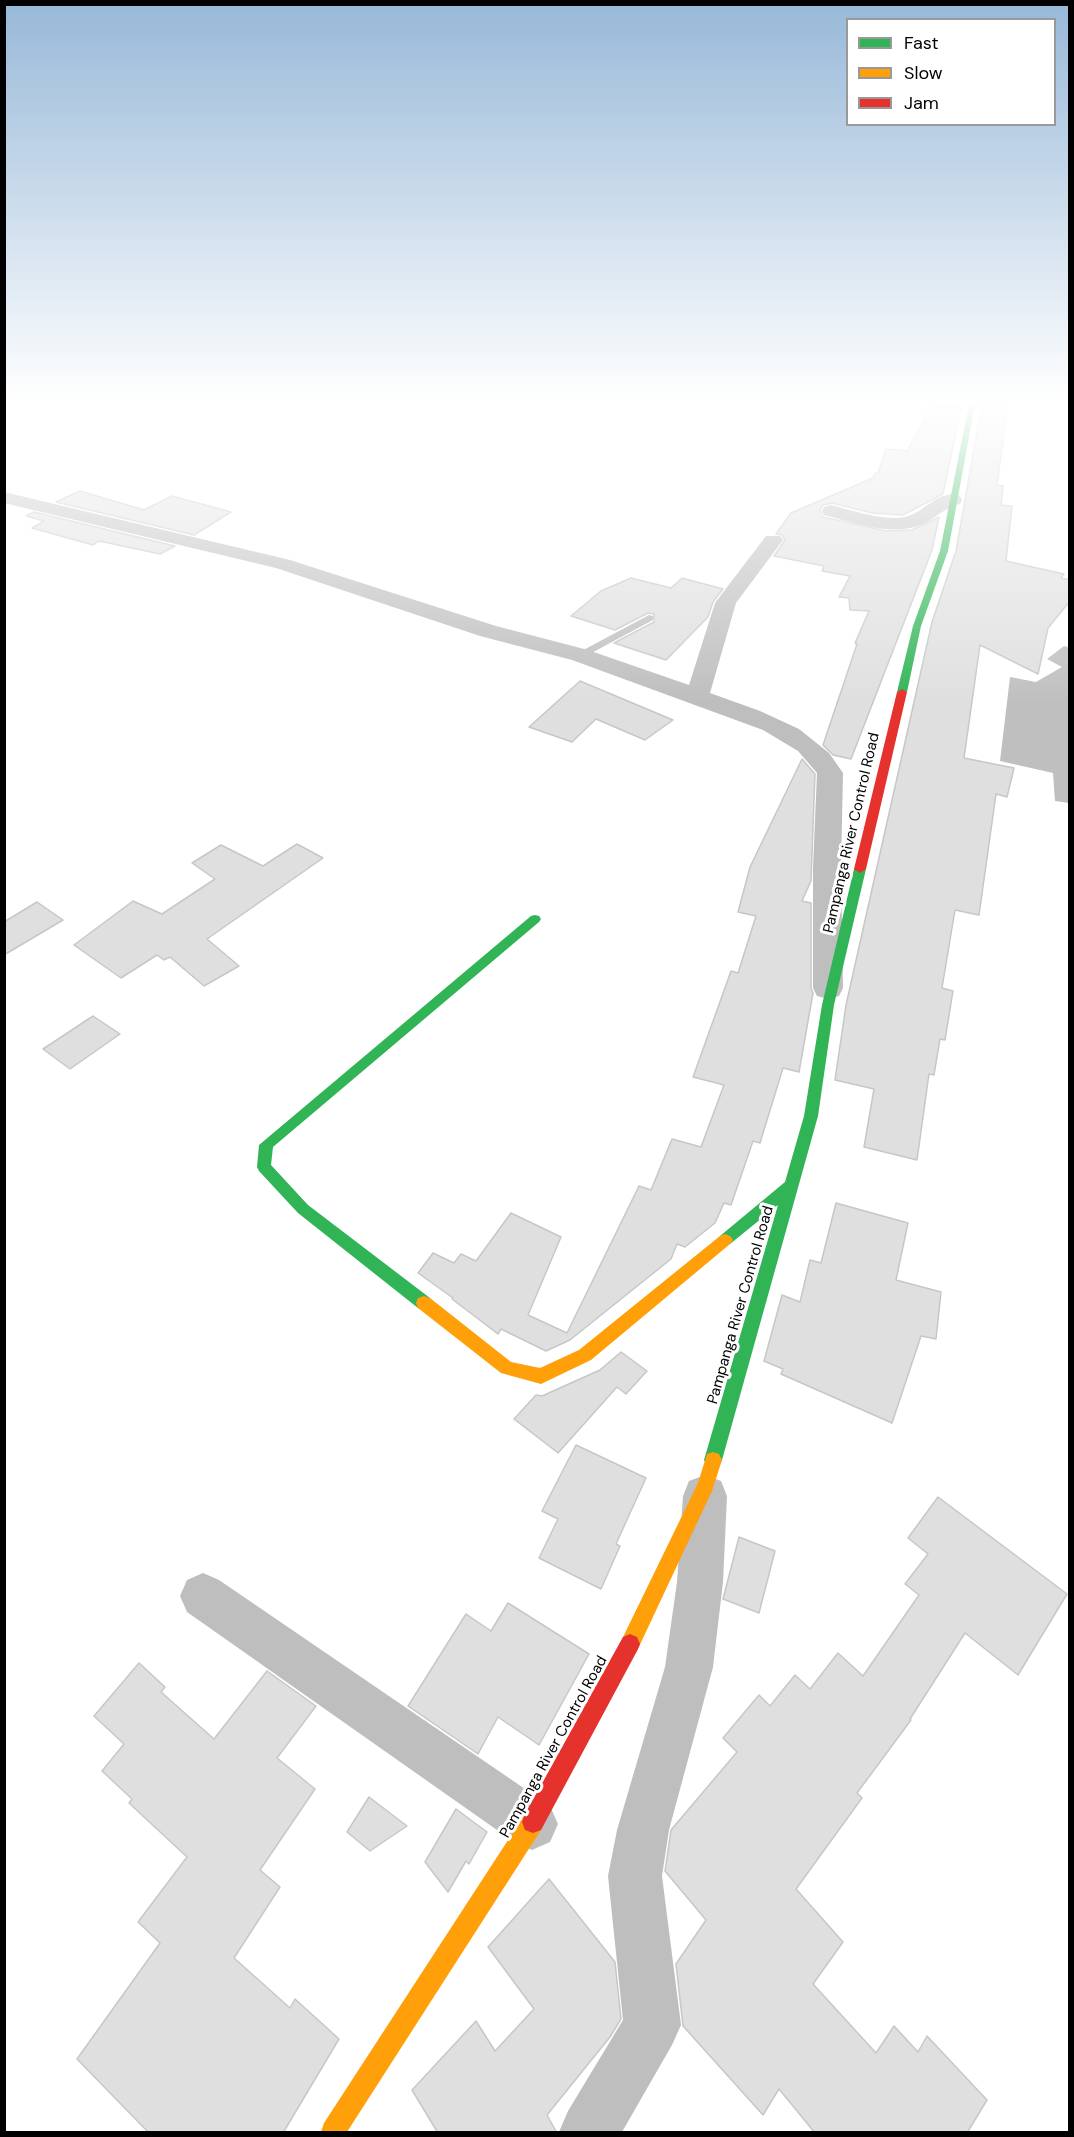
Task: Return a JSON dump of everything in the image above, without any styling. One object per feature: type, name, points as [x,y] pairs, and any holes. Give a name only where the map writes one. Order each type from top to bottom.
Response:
[{"type":"street","points":[[36,504],[283,564],[488,631],[580,655],[747,714],[787,733],[815,753],[825,763],[830,773],[827,868],[828,1005]]},
{"type":"street","points":[[831,511],[882,521],[911,522],[938,504]]},
{"type":"street","name":"Pampanga River Control Road","points":[[333,2133],[532,1824],[627,1649],[706,1485],[794,1184],[811,1116],[828,1005],[917,626],[944,551],[951,504]]},
{"type":"street","points":[[698,696],[726,603],[773,540]]},
{"type":"street","points":[[535,919],[266,1145],[264,1167],[303,1209],[507,1368],[541,1376],[585,1355],[794,1184]]},
{"type":"street","points":[[589,2133],[652,2025],[635,1876],[643,1830],[689,1667],[700,1582],[706,1485]]},
{"type":"street","points":[[203,1596],[532,1824]]},
{"type":"lane","points":[[580,655],[649,618]]},
{"type":"shaded area","points":[[1064,646],[1070,648],[1069,803],[1055,801],[1053,773],[1000,761],[1010,677],[1036,682],[1062,667],[1047,659]]},
{"type":"building","points":[[63,504],[123,504],[144,510],[157,504],[200,504],[231,512],[194,535]]},
{"type":"building","points":[[813,504],[829,504],[823,505],[820,510],[823,517],[886,531],[912,530],[939,517],[932,550],[851,759],[833,755],[823,745],[857,644],[855,643],[869,611],[850,610],[849,598],[839,597],[850,576],[822,571],[824,566],[774,556],[785,540],[782,535],[776,534],[791,513]]},
{"type":"building","points":[[835,504],[924,504],[903,515],[872,513]]},
{"type":"building","points":[[964,504],[1012,506],[1006,561],[1064,574],[1061,578],[1070,580],[1070,601],[1048,628],[1038,674],[980,645],[964,758],[1014,768],[1007,797],[996,794],[979,915],[955,910],[942,988],[953,991],[945,1040],[940,1039],[934,1075],[929,1074],[917,1160],[864,1147],[874,1089],[835,1080],[846,1005],[932,622],[956,551]]},
{"type":"building","points":[[34,512],[175,546],[160,554],[99,541],[93,545],[32,528],[44,521],[26,516]]},
{"type":"building","points":[[631,578],[671,588],[682,578],[723,589],[713,602],[708,617],[666,660],[614,643],[654,622],[654,614],[648,613],[615,630],[571,616],[601,591]]},
{"type":"building","points":[[580,681],[673,720],[645,740],[596,719],[572,742],[529,727]]},
{"type":"building","points":[[802,759],[815,774],[811,881],[802,901],[811,903],[811,988],[813,993],[799,1072],[783,1068],[760,1143],[753,1141],[731,1205],[724,1203],[715,1223],[685,1247],[677,1244],[671,1259],[570,1340],[546,1351],[501,1329],[498,1334],[418,1273],[433,1253],[454,1263],[461,1254],[476,1261],[511,1213],[561,1237],[528,1315],[567,1333],[639,1186],[651,1190],[672,1139],[701,1147],[724,1085],[693,1077],[731,971],[738,973],[756,916],[738,912],[750,867]]},
{"type":"building","points":[[297,844],[323,858],[207,939],[239,966],[204,986],[170,957],[164,960],[157,955],[121,978],[74,945],[133,901],[162,914],[215,879],[192,863],[221,845],[263,866]]},
{"type":"building","points":[[37,902],[63,920],[4,955],[4,922]]},
{"type":"building","points":[[93,1016],[120,1034],[70,1069],[43,1049]]},
{"type":"building","points":[[836,1203],[908,1223],[896,1280],[941,1292],[936,1339],[921,1336],[892,1423],[781,1374],[783,1369],[764,1361],[782,1295],[800,1302],[810,1260],[821,1263]]},
{"type":"building","points":[[621,1352],[647,1371],[626,1394],[617,1387],[558,1453],[514,1419],[536,1395],[542,1396],[600,1370]]},
{"type":"building","points":[[576,1445],[646,1478],[616,1544],[620,1546],[601,1589],[539,1558],[558,1519],[542,1511]]},
{"type":"building","points":[[938,1497],[1067,1594],[1018,1675],[965,1633],[911,1720],[857,1793],[862,1798],[796,1889],[843,1942],[813,1984],[876,2053],[894,2026],[918,2052],[927,2036],[987,2100],[967,2133],[815,2133],[779,2089],[763,2115],[683,2026],[676,1964],[706,1920],[665,1871],[671,1830],[737,1752],[723,1738],[759,1695],[770,1706],[795,1675],[810,1689],[838,1653],[863,1676],[919,1595],[905,1584],[928,1554],[908,1538]]},
{"type":"building","points":[[739,1537],[775,1551],[759,1613],[723,1599]]},
{"type":"building","points":[[508,1603],[589,1654],[539,1745],[498,1717],[478,1754],[408,1706],[466,1614],[491,1631]]},
{"type":"building","points":[[139,1663],[165,1687],[161,1692],[214,1739],[267,1671],[316,1706],[277,1758],[315,1789],[260,1870],[280,1887],[234,1958],[290,2008],[295,1999],[339,2039],[283,2133],[149,2133],[77,2059],[160,1943],[138,1922],[187,1857],[129,1803],[132,1799],[102,1771],[124,1744],[94,1716]]},
{"type":"building","points":[[369,1797],[407,1826],[370,1851],[347,1832]]},
{"type":"building","points":[[456,1809],[487,1832],[469,1864],[466,1861],[448,1892],[425,1862]]},
{"type":"building","points":[[549,1879],[615,1962],[621,2019],[610,2037],[547,2115],[557,2133],[438,2133],[412,2090],[476,2021],[495,2051],[534,2009],[488,1947]]},
{"type":"traffic: fast","points":[[902,692],[917,626],[944,551],[953,504]]},
{"type":"traffic: fast","points":[[713,1460],[811,1116],[828,1005],[860,869]]},
{"type":"traffic: fast","points":[[424,1303],[303,1209],[264,1167],[266,1145],[535,919]]},
{"type":"traffic: fast","points":[[725,1240],[793,1184]]},
{"type":"traffic: slow","points":[[424,1303],[507,1368],[541,1376],[585,1355],[725,1240]]},
{"type":"traffic: slow","points":[[630,1644],[706,1485],[713,1460]]},
{"type":"traffic: slow","points":[[333,2132],[533,1822]]},
{"type":"traffic: jam","points":[[860,869],[902,692]]},
{"type":"traffic: jam","points":[[533,1822],[630,1644]]}]
